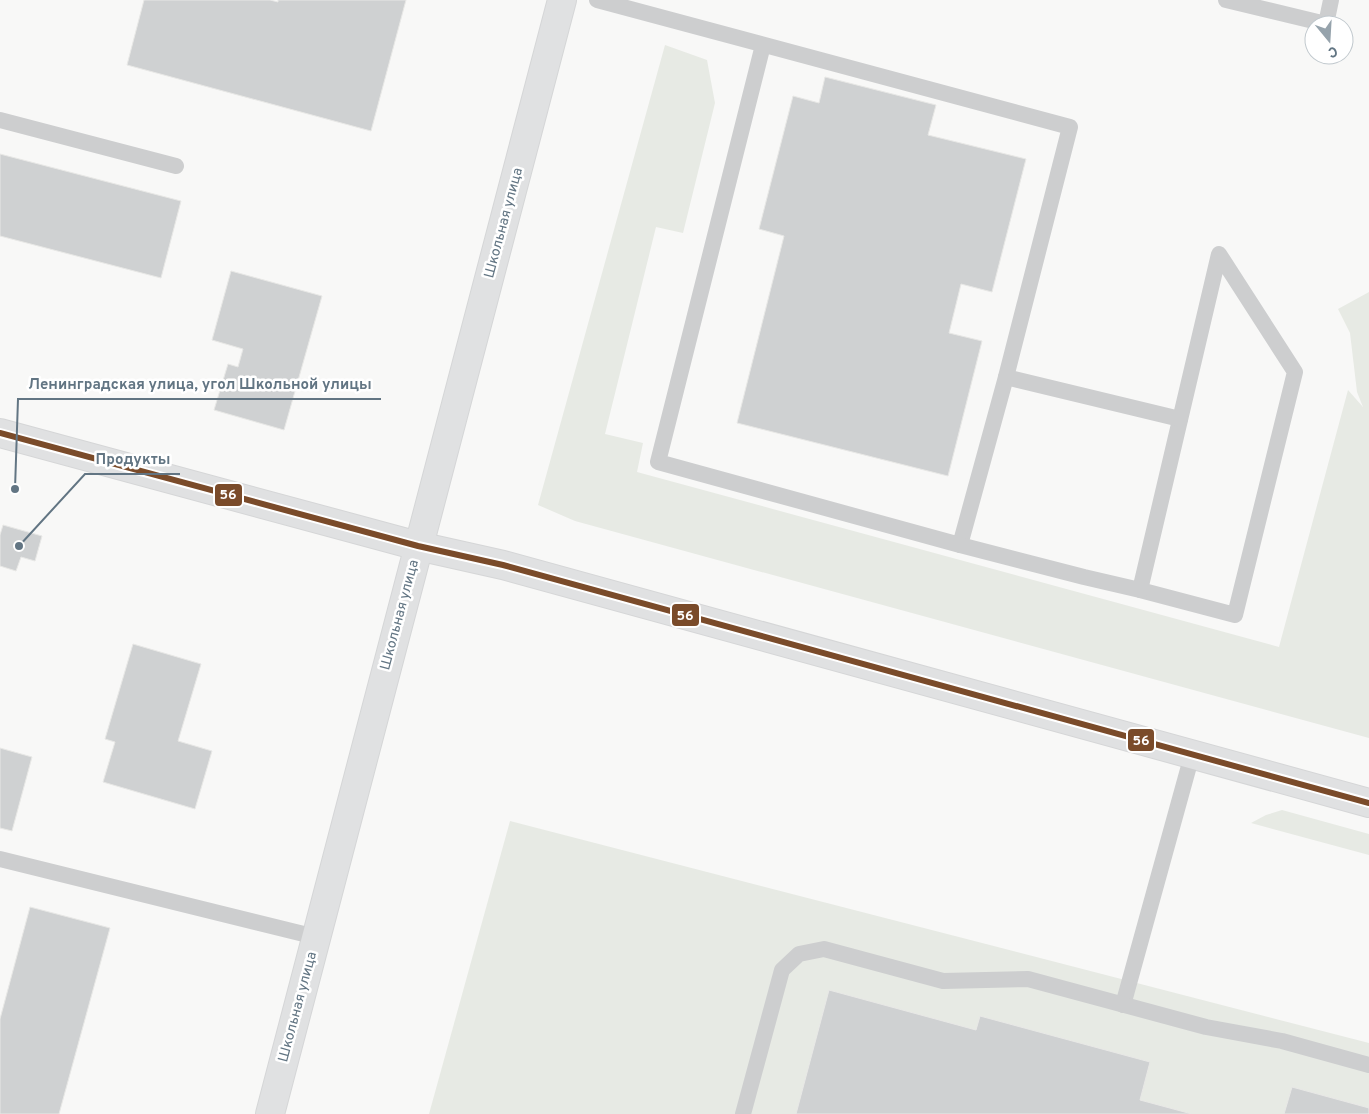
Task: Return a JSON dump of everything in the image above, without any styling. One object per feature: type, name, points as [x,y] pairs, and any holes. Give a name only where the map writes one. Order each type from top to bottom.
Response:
[{"type":"street","name":"Школьная улица","points":[[270,1114],[562,0]]},
{"type":"street","points":[[0,432],[418,546],[503,565],[1369,804]]},
{"type":"lane","points":[[597,0],[1070,127],[1006,377],[960,545]]},
{"type":"lane","points":[[1226,0],[1326,24],[1331,0]]},
{"type":"lane","points":[[763,45],[658,462],[1084,578],[1140,590],[1235,615],[1296,372],[1219,254],[1140,590]]},
{"type":"lane","points":[[0,120],[176,166]]},
{"type":"lane","points":[[1006,377],[1180,419]]},
{"type":"lane","points":[[1123,1004],[1192,755]]},
{"type":"lane","points":[[0,859],[316,937]]},
{"type":"lane","points":[[743,1114],[782,970],[799,954],[824,949],[943,982],[1028,979],[1206,1027],[1282,1042],[1369,1065]]},
{"type":"shaded area","points":[[665,45],[707,60],[715,103],[683,233],[656,227],[605,434],[643,443],[637,472],[1279,647],[1348,390],[1363,407],[1357,392],[1350,333],[1338,309],[1369,292],[1369,738],[575,521],[538,505]]},
{"type":"shaded area","points":[[1282,810],[1369,834],[1369,855],[1251,823],[1266,815]]},
{"type":"shaded area","points":[[510,821],[1369,1043],[1369,1114],[429,1114]]},
{"type":"building","points":[[144,0],[270,0],[278,2],[278,0],[406,0],[371,131],[127,65]]},
{"type":"building","points":[[825,77],[936,105],[928,135],[1026,159],[992,292],[961,284],[949,333],[982,341],[948,476],[737,423],[784,236],[759,229],[793,96],[819,103]]},
{"type":"building","points":[[0,154],[181,201],[161,278],[0,236]]},
{"type":"building","points":[[231,271],[322,296],[284,430],[214,410],[228,364],[238,367],[243,349],[212,340]]},
{"type":"building","points":[[3,525],[42,536],[35,561],[21,557],[16,571],[0,566],[0,535]]},
{"type":"building","points":[[133,644],[201,664],[178,741],[212,751],[195,809],[103,782],[115,742],[105,739]]},
{"type":"building","points":[[0,748],[32,757],[12,831],[0,828]]},
{"type":"building","points":[[30,907],[110,928],[59,1114],[0,1114],[0,1019]]},
{"type":"building","points":[[829,990],[976,1030],[980,1016],[1150,1062],[1140,1100],[1192,1114],[796,1114]]},
{"type":"building","points":[[1292,1087],[1369,1108],[1369,1114],[1284,1114]]},
{"type":"transit line","name":"56","points":[[0,433],[418,546],[503,565],[1369,803]]},
{"type":"place","name":"Ленинградская улица, угол Школьной улицы","points":[[15,489]]},
{"type":"place","name":"Продукты","points":[[19,546]]}]
